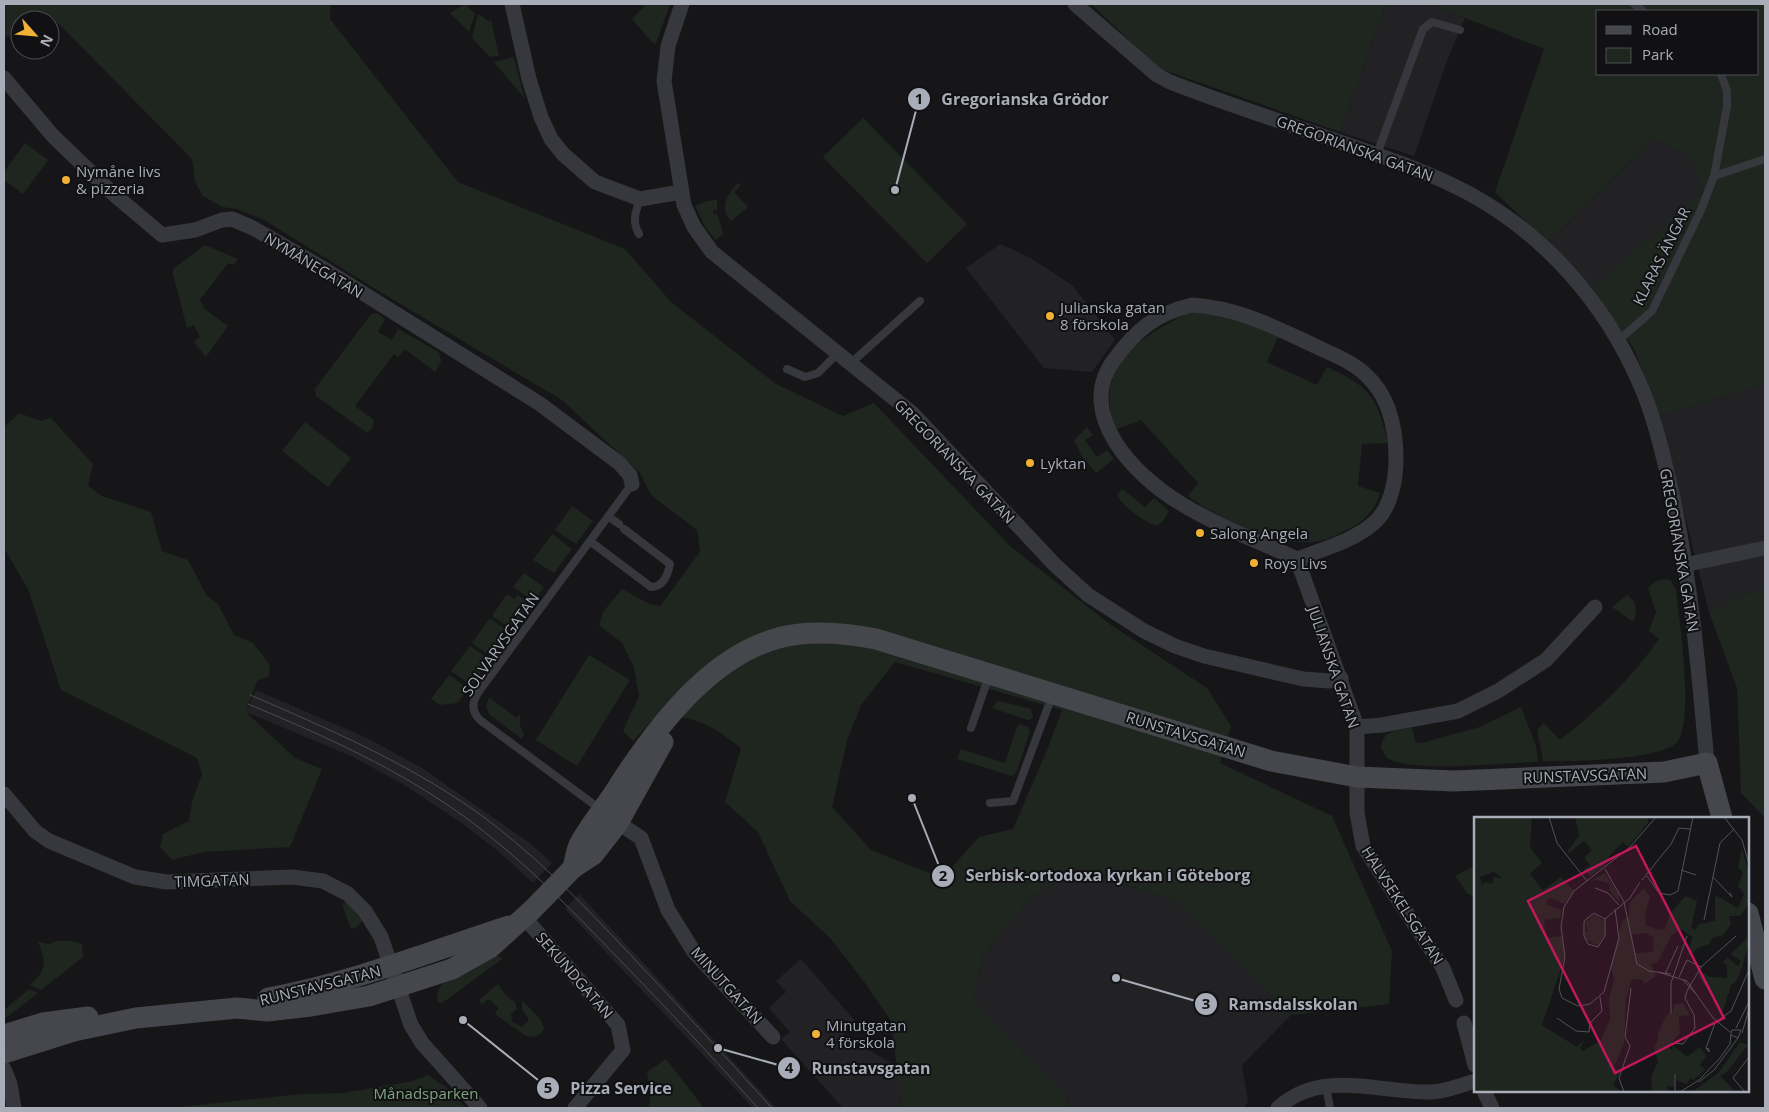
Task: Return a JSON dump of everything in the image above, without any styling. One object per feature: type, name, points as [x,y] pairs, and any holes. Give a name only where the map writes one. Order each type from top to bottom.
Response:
[{"type":"street","points":[[512,4],[529,79],[551,139],[595,182],[640,199],[680,192]]},
{"type":"street","name":"GREGORIANSKA GATAN","points":[[682,4],[668,46],[664,81],[680,192],[688,216],[704,244],[912,413],[1055,565],[1088,595],[1119,616],[1175,646],[1210,658],[1303,679],[1330,681],[1341,678]]},
{"type":"street","name":"GREGORIANSKA GATAN","points":[[1075,4],[1158,75],[1170,82],[1418,169],[1470,194],[1538,240],[1590,298],[1619,340],[1640,383],[1668,477],[1696,640],[1707,763]]},
{"type":"street","name":"NYMÅNEGATAN","points":[[4,78],[53,136],[110,191],[162,235],[195,230],[222,220],[232,219],[254,228],[326,270],[540,404],[620,463],[630,475],[632,484]]},
{"type":"street","points":[[1192,304],[1218,307],[1247,315],[1345,360],[1366,375],[1387,405],[1396,437],[1396,466],[1392,493],[1384,511],[1376,521],[1360,534],[1296,559],[1201,516],[1178,502],[1135,466],[1108,433],[1100,399],[1103,380],[1112,362],[1129,340],[1162,314],[1192,304]]},
{"type":"street","points":[[1684,565],[1765,548]]},
{"type":"street","name":"JULIANSKA GATAN","points":[[1296,559],[1341,678],[1357,727],[1357,777]]},
{"type":"street","points":[[1357,727],[1382,725],[1458,711],[1498,692],[1546,660],[1595,607]]},
{"type":"street","name":"RUNSTAVSGATAN","points":[[4,1053],[74,1031],[136,1018],[237,1008],[267,1011],[354,999],[396,977],[452,969],[491,947],[573,868],[593,855],[611,817],[690,694],[703,681],[737,656],[777,639],[799,634],[846,634],[876,639],[989,676],[1271,761],[1357,777],[1454,781],[1664,772],[1707,763]]},
{"type":"street","points":[[1707,763],[1722,817]]},
{"type":"street","name":"HALVSEKELSGATAN","points":[[1357,777],[1357,813],[1363,846],[1443,968],[1456,1000]]},
{"type":"street","name":"TIMGATAN","points":[[4,794],[35,831],[49,842],[135,877],[167,882],[292,877],[323,881],[348,894],[365,911],[381,937],[412,1025],[422,1043],[480,1108]]},
{"type":"street","name":"MINUTGATAN","points":[[611,817],[641,838],[668,910],[694,952],[774,1037]]},
{"type":"street","name":"SEKUNDGATAN","points":[[524,917],[618,1025],[623,1050],[575,1108]]},
{"type":"street","points":[[1749,917],[1765,979]]},
{"type":"street","name":"RUNSTAVSGATAN","points":[[4,1035],[30,1026],[71,1018],[105,1015],[136,1018]]},
{"type":"street","points":[[1464,1023],[1474,1061]]},
{"type":"street","points":[[4,1069],[10,1084],[14,1108]]},
{"type":"street","points":[[1278,1108],[1285,1102],[1306,1092],[1326,1086],[1345,1084],[1431,1092],[1474,1081]]},
{"type":"street","points":[[1484,1092],[1492,1108]]},
{"type":"lane","points":[[1377,154],[1423,29],[1432,22],[1460,30]]},
{"type":"lane","name":"KLARAS ÄNGAR","points":[[1619,340],[1652,311],[1701,210],[1714,176],[1727,107],[1728,91],[1721,75]]},
{"type":"lane","points":[[1714,176],[1765,158]]},
{"type":"lane","points":[[639,234],[634,224],[634,213],[640,199]]},
{"type":"lane","points":[[851,363],[920,301]]},
{"type":"lane","points":[[787,369],[805,377],[818,373],[838,353]]},
{"type":"lane","name":"SOLVARVSGATAN","points":[[611,817],[480,720],[474,714],[472,707],[473,700],[632,484]]},
{"type":"lane","points":[[591,542],[651,587],[656,587],[665,576],[670,564],[609,517]]},
{"type":"lane","points":[[970,728],[989,676]]},
{"type":"lane","points":[[990,803],[1013,801],[1053,694]]},
{"type":"lane","points":[[1326,1086],[1330,1108]]},
{"type":"shaded area","points":[[1386,4],[1430,4],[1465,18],[1447,61],[1414,156],[1340,132]]},
{"type":"shaded area","points":[[1653,139],[1692,159],[1703,192],[1592,288],[1548,243]]},
{"type":"shaded area","name":"Julianska gatan 8 förskola","points":[[1000,244],[1029,257],[1072,285],[1115,340],[1092,372],[1044,368],[966,268]]},
{"type":"shaded area","points":[[1765,384],[1765,589],[1739,596],[1709,612],[1660,416]]},
{"type":"shaded area","points":[[256,690],[367,738],[422,768],[531,844],[552,863],[533,883],[499,852],[463,824],[406,786],[353,757],[246,712]]},
{"type":"shaded area","points":[[1082,870],[1176,901],[1291,1015],[1242,1065],[1248,1102],[1244,1108],[1065,1108],[1068,1098],[973,1001],[983,955],[1032,896]]},
{"type":"shaded area","points":[[579,894],[776,1108],[753,1108],[565,909]]},
{"type":"shaded area","name":"Minutgatan 4 förskola","points":[[801,959],[855,1021],[843,1036],[853,1048],[865,1048],[904,1070],[900,1098],[907,1108],[843,1108],[781,1039],[790,1032],[769,1008],[786,992],[776,981]]},
{"type":"green space","points":[[4,4],[330,4],[330,19],[458,182],[625,249],[671,302],[776,384],[843,416],[874,403],[1010,546],[1111,625],[1207,688],[1231,726],[1220,763],[1332,816],[1392,951],[1389,1004],[1291,1015],[1176,901],[1082,870],[1032,896],[983,955],[973,1001],[1068,1098],[1065,1108],[902,1108],[891,1021],[831,939],[790,901],[758,832],[725,802],[741,748],[711,727],[694,720],[672,716],[658,714],[633,741],[623,731],[639,696],[634,668],[622,643],[599,625],[603,612],[622,589],[650,604],[660,606],[700,552],[697,530],[651,495],[640,473],[562,400],[264,220],[237,209],[222,207],[203,196],[195,182],[192,159],[60,25],[60,10],[10,10],[10,35],[4,38]],"holes":[[[895,662],[1062,710],[1013,829],[979,837],[942,878],[871,850],[832,807],[847,741],[861,705]]]},
{"type":"green space","points":[[465,4],[475,14],[469,32],[450,13]]},
{"type":"green space","points":[[647,4],[670,4],[656,44],[651,41],[632,19]]},
{"type":"green space","points":[[1091,4],[1386,4],[1340,132],[1158,68]]},
{"type":"green space","points":[[1430,4],[1765,4],[1765,384],[1660,416],[1634,349],[1592,288],[1703,192],[1692,159],[1653,139],[1548,243],[1495,192],[1544,49]]},
{"type":"green space","points":[[478,14],[488,21],[491,20],[499,56],[490,57],[472,38]]},
{"type":"green space","points":[[514,57],[524,96],[524,98],[494,62]]},
{"type":"green space","points":[[863,118],[967,224],[927,263],[823,157]]},
{"type":"green space","points":[[25,143],[48,160],[23,194],[4,180],[4,172]]},
{"type":"green space","points":[[738,183],[741,185],[734,192],[748,207],[731,221],[725,211],[725,206],[728,197]]},
{"type":"green space","points":[[717,200],[717,210],[713,210],[713,214],[718,215],[723,234],[716,240],[705,227],[695,206],[707,201]]},
{"type":"green space","points":[[205,245],[238,259],[233,265],[228,263],[199,301],[204,305],[202,307],[228,326],[206,357],[194,342],[200,337],[194,325],[187,328],[173,274],[173,269]]},
{"type":"green space","points":[[1193,310],[1243,322],[1278,337],[1267,362],[1317,385],[1327,367],[1353,381],[1370,395],[1380,414],[1388,443],[1362,444],[1358,486],[1380,493],[1366,517],[1349,529],[1329,538],[1308,542],[1290,541],[1253,531],[1217,515],[1188,496],[1198,483],[1141,420],[1115,430],[1110,406],[1111,386],[1116,369],[1126,355],[1140,342]]},
{"type":"green space","points":[[377,313],[385,319],[378,332],[392,340],[398,329],[439,352],[441,362],[435,372],[405,349],[398,357],[394,354],[355,406],[374,420],[373,427],[367,433],[316,396],[315,389],[371,314]]},
{"type":"green space","points":[[19,413],[41,421],[51,418],[93,464],[88,486],[102,496],[151,512],[162,551],[188,560],[207,596],[218,604],[234,635],[253,643],[270,665],[269,676],[257,681],[246,712],[295,758],[322,769],[290,847],[204,852],[172,860],[160,847],[163,834],[189,821],[192,802],[202,774],[197,758],[61,690],[28,589],[4,548],[4,427]]},
{"type":"green space","points":[[305,422],[351,458],[328,487],[282,451]]},
{"type":"green space","points":[[1087,427],[1093,435],[1085,440],[1097,457],[1107,450],[1114,459],[1096,473],[1081,455],[1074,440]]},
{"type":"green space","points":[[1122,489],[1145,507],[1154,498],[1169,511],[1163,521],[1157,526],[1134,514],[1117,495]]},
{"type":"green space","points":[[572,506],[593,521],[576,544],[555,530]]},
{"type":"green space","points":[[552,534],[572,549],[554,573],[533,560]]},
{"type":"green space","points":[[524,573],[544,587],[534,601],[513,587]]},
{"type":"green space","points":[[1666,579],[1671,581],[1676,590],[1684,669],[1685,713],[1682,731],[1677,742],[1668,748],[1653,753],[1614,759],[1543,761],[1537,730],[1544,723],[1560,740],[1613,693],[1659,639],[1649,631],[1656,612],[1648,588],[1656,581]]},
{"type":"green space","points":[[1765,589],[1765,818],[1741,793],[1737,688],[1709,612],[1739,596]]},
{"type":"green space","points":[[507,594],[514,599],[518,595],[531,605],[513,630],[492,616]]},
{"type":"green space","points":[[1627,595],[1633,600],[1636,607],[1633,622],[1612,607]]},
{"type":"green space","points":[[490,618],[510,633],[492,657],[472,643]]},
{"type":"green space","points":[[470,646],[490,660],[471,685],[451,671]]},
{"type":"green space","points":[[589,655],[630,680],[577,766],[536,740]]},
{"type":"green space","points":[[449,675],[468,688],[458,703],[440,705],[431,699]]},
{"type":"green space","points":[[489,697],[516,718],[520,714],[520,725],[524,735],[522,739],[490,715],[486,707]]},
{"type":"green space","points":[[1000,701],[1031,709],[1033,718],[1028,720],[992,708],[996,702]]},
{"type":"green space","points":[[1521,707],[1536,746],[1538,761],[1535,762],[1458,766],[1415,765],[1399,763],[1387,758],[1381,748],[1384,738],[1396,730],[1412,728],[1416,743],[1421,743],[1480,727]]},
{"type":"green space","points":[[1020,724],[1028,727],[1030,731],[1017,771],[1012,776],[957,759],[961,749],[1005,763],[1017,727]]},
{"type":"green space","points":[[1474,867],[1474,896],[1467,893],[1455,876]]},
{"type":"green space","points":[[346,902],[362,917],[363,921],[354,929],[350,927],[342,904]]},
{"type":"green space","points":[[56,941],[72,941],[82,944],[83,957],[41,990],[29,985],[35,981],[42,971],[44,961],[38,942],[49,944]]},
{"type":"green space","points":[[496,954],[502,959],[442,1003],[437,1002],[438,991],[442,984]]},
{"type":"green space","points":[[498,984],[507,996],[515,1002],[517,1009],[511,1014],[512,1022],[522,1027],[528,1021],[522,1010],[522,1000],[541,1020],[544,1028],[539,1035],[526,1036],[495,1014],[498,1008],[489,999],[482,1004],[480,1002],[480,999]]},
{"type":"green space","points":[[29,989],[38,993],[4,1018],[4,1010]]},
{"type":"green space","points":[[666,1059],[704,1108],[649,1108],[651,1092],[647,1072]]},
{"type":"green space","name":"Månadsparken","points":[[428,1075],[446,1087],[466,1108],[171,1108],[301,1094],[343,1093],[413,1081]]},
{"type":"tram line","points":[[250,695],[337,733],[393,761],[421,776],[495,825],[534,858],[589,911],[772,1108]]},
{"type":"tram line","points":[[248,704],[362,755],[417,785],[469,820],[547,886],[689,1033],[758,1108]]},
{"type":"place","name":"Nymåne livs & pizzeria","points":[[66,180]]},
{"type":"place","name":"Gregorianska Grödor","points":[[895,190]]},
{"type":"place","name":"Julianska gatan 8 förskola","points":[[1050,316]]},
{"type":"place","name":"Lyktan","points":[[1030,463]]},
{"type":"place","name":"Salong Angela","points":[[1200,533]]},
{"type":"place","name":"Roys Livs","points":[[1254,563]]},
{"type":"place","name":"Serbisk-ortodoxa kyrkan i Göteborg","points":[[912,798]]},
{"type":"place","name":"Ramsdalsskolan","points":[[1116,978]]},
{"type":"place","name":"Pizza Service","points":[[463,1020]]},
{"type":"place","name":"Minutgatan 4 förskola","points":[[816,1034]]},
{"type":"place","name":"Runstavsgatan","points":[[718,1048]]}]
